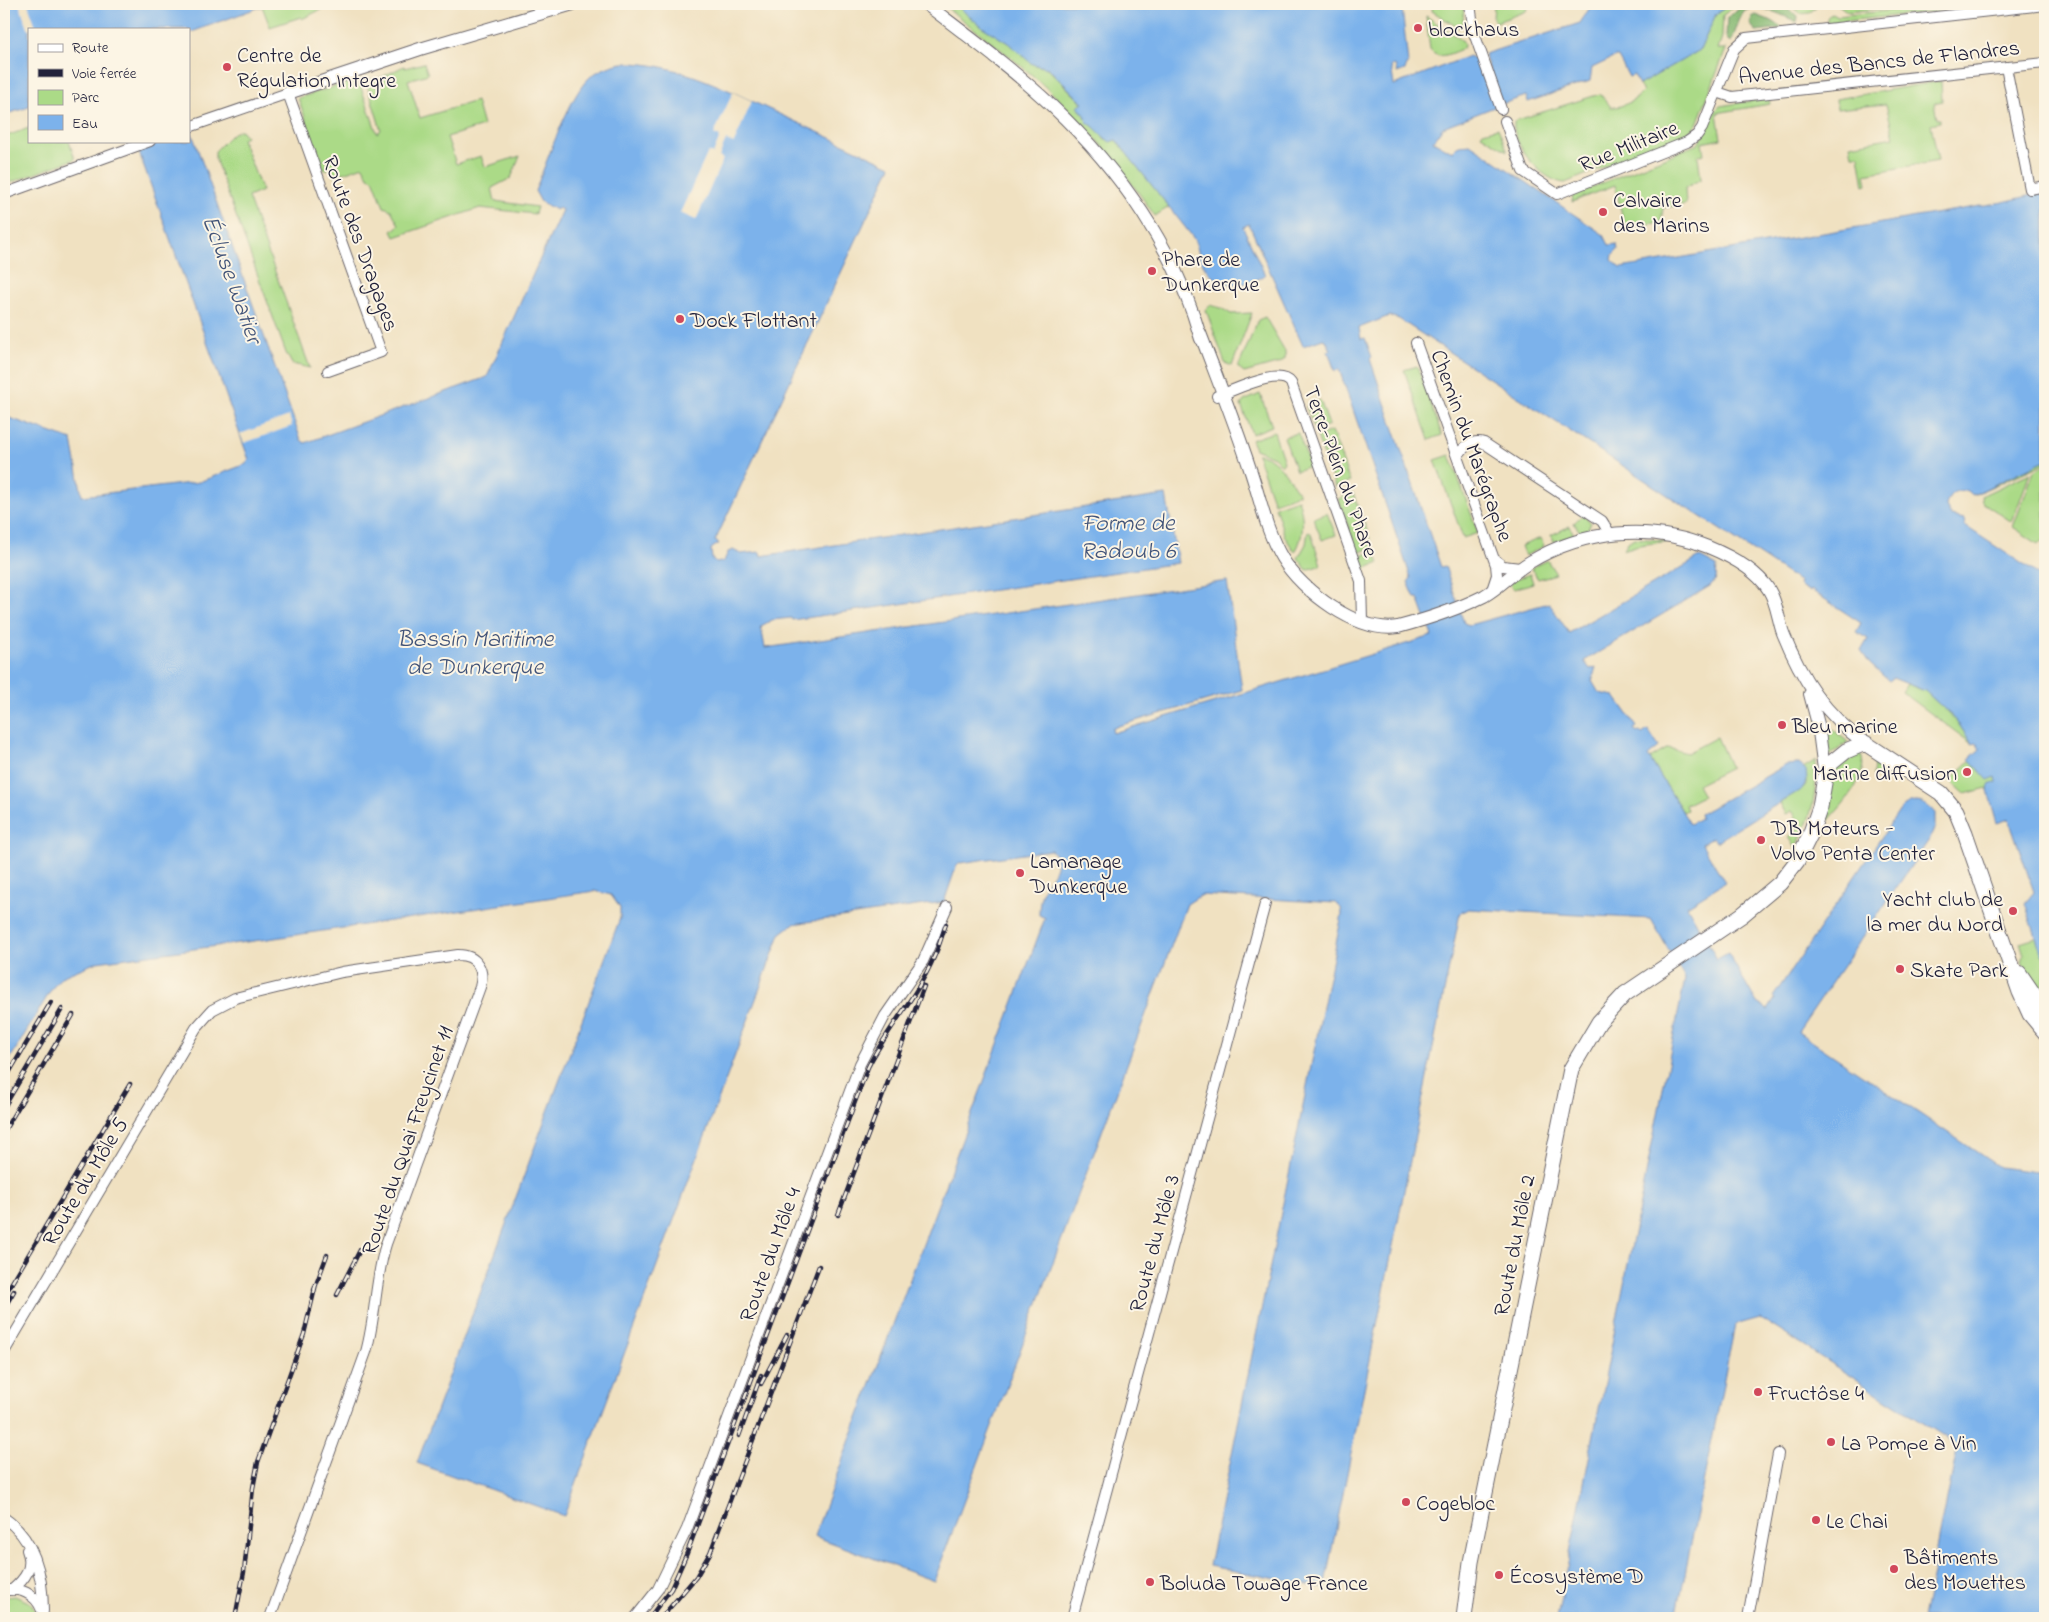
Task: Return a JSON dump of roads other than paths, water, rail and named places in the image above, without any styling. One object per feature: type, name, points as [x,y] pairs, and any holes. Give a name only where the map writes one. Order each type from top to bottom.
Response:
[{"type":"main road","points":[[1824,777],[1830,764],[1838,756],[1865,743],[1936,790],[1954,807],[2001,933],[2021,997],[2033,1018],[2045,1032]]},
{"type":"main road","name":"Route du Môle 2","points":[[1464,1618],[1471,1562],[1569,1074],[1590,1035],[1607,1012],[1630,990],[1718,932],[1768,895],[1791,870],[1816,820],[1822,800],[1824,777]]},
{"type":"main road","points":[[2001,933],[2022,977],[2045,1011]]},
{"type":"main road","name":"Route du Môle 2","points":[[1454,1618],[1471,1562]]},
{"type":"street","points":[[190,128],[420,49],[573,4]]},
{"type":"street","points":[[926,4],[1045,99],[1100,156],[1131,197],[1171,258],[1182,282],[1200,333],[1240,465],[1263,513],[1278,551],[1298,580],[1326,603],[1362,621],[1388,628],[1418,620],[1462,604],[1492,590],[1520,568],[1562,546],[1610,534],[1649,533],[1691,541],[1723,554],[1752,572],[1771,592],[1784,633],[1805,680],[1818,724],[1824,777]]},
{"type":"street","points":[[1470,4],[1473,27],[1479,48],[1501,109]]},
{"type":"street","name":"Rue Militaire","points":[[1505,121],[1523,171],[1557,194],[1694,138],[1702,128],[1734,49],[1749,37],[2045,5]]},
{"type":"street","name":"Avenue des Bancs de Flandres","points":[[1717,92],[1732,96],[2045,63]]},
{"type":"street","points":[[2006,67],[2030,189],[2045,186]]},
{"type":"street","name":"Route des Dragages","points":[[288,93],[381,352],[328,371]]},
{"type":"street","points":[[4,194],[147,142]]},
{"type":"street","name":"Chemin du Marégraphe","points":[[1416,343],[1494,559],[1497,575],[1492,590]]},
{"type":"street","name":"Terre-Plein du Phare","points":[[1220,395],[1275,376],[1286,378],[1291,383],[1361,581],[1362,621]]},
{"type":"street","points":[[1457,457],[1468,444],[1479,441],[1484,443],[1602,521],[1610,534]]},
{"type":"street","name":"Chemin du Marégraphe","points":[[1494,559],[1507,567],[1520,568]]},
{"type":"street","points":[[1805,680],[1835,720],[1865,743]]},
{"type":"street","name":"Route du Môle 3","points":[[1072,1618],[1264,904]]},
{"type":"street","name":"Route du Môle 4","points":[[635,1618],[658,1589],[682,1540],[860,1064],[885,1016],[924,961],[946,907]]},
{"type":"street","name":"Route du Môle 5","points":[[4,1352],[196,1028],[208,1013],[225,1002],[342,972],[454,955],[466,956],[476,961]]},
{"type":"street","name":"Route du Quai Freycinet 11","points":[[270,1618],[358,1377],[370,1338],[386,1244],[480,987],[482,974],[476,961]]},
{"type":"street","points":[[1748,1618],[1778,1454]]},
{"type":"street","points":[[5,1526],[24,1544],[30,1558],[28,1571],[7,1590]]},
{"type":"street","points":[[5,1526],[22,1534],[35,1556],[44,1615]]},
{"type":"street","points":[[7,1590],[24,1592],[32,1596],[44,1615]]},
{"type":"street","name":"Route du Môle 3","points":[[1067,1618],[1079,1592]]},
{"type":"water","points":[[4,4],[268,4],[190,33],[190,28],[28,28],[28,107],[4,115]]},
{"type":"water","name":"Bassin Maritime de Dunkerque","points":[[955,4],[1400,4],[1408,63],[1405,70],[1397,73],[1395,65],[1391,66],[1394,85],[1469,56],[1472,58],[1480,56],[1497,106],[1443,127],[1433,141],[1452,152],[1459,145],[1470,144],[1604,235],[1609,245],[1617,244],[1618,250],[1613,255],[1612,260],[1621,268],[2003,202],[2045,192],[2045,460],[1973,495],[1964,491],[1956,492],[1949,497],[1946,506],[1951,516],[1964,519],[1965,526],[2045,579],[2045,959],[2025,903],[2034,892],[2009,819],[1997,823],[1988,791],[1989,785],[1997,782],[1996,777],[1988,780],[1969,759],[1980,749],[1977,743],[1972,744],[1956,720],[1925,691],[1893,678],[1889,681],[1870,664],[1861,651],[1868,639],[1856,632],[1861,623],[1811,590],[1810,592],[1799,585],[1800,582],[1399,319],[1389,316],[1359,328],[1361,339],[1365,338],[1372,357],[1370,359],[1441,567],[1445,566],[1464,623],[1469,625],[1549,603],[1569,633],[1700,557],[1717,566],[1716,579],[1710,586],[1584,661],[1590,669],[1596,667],[1592,681],[1599,693],[1615,696],[1637,727],[1634,729],[1637,733],[1640,732],[1642,734],[1648,730],[1659,747],[1648,756],[1690,824],[1701,818],[1700,814],[1786,765],[1799,764],[1806,770],[1807,781],[1802,789],[1716,842],[1713,837],[1702,844],[1725,882],[1687,906],[1717,959],[1728,953],[1757,1003],[1768,1010],[1775,999],[1773,997],[1900,810],[1913,802],[1918,802],[1927,805],[1935,813],[1935,829],[1933,834],[1798,1032],[1999,1167],[2045,1173],[2045,1618],[1923,1618],[1957,1450],[1956,1444],[1760,1318],[1735,1325],[1676,1618],[1557,1618],[1685,979],[1651,919],[1468,909],[1460,913],[1324,1588],[1209,1566],[1342,914],[1341,908],[1336,903],[1201,895],[1187,904],[934,1581],[814,1536],[1045,918],[1039,915],[1039,905],[1043,890],[1056,865],[1055,855],[1051,850],[960,863],[956,867],[944,902],[793,924],[780,934],[564,1516],[417,1463],[620,918],[620,908],[611,895],[595,891],[97,962],[61,977],[51,990],[4,1069],[4,416],[72,440],[82,496],[199,482],[246,464],[249,460],[135,142],[190,142],[190,128],[301,440],[305,443],[487,377],[562,210],[559,208],[556,210],[541,202],[535,191],[566,115],[581,87],[589,78],[605,68],[623,63],[663,67],[703,79],[891,166],[715,541],[719,543],[711,549],[712,559],[717,563],[724,561],[728,552],[733,550],[741,554],[760,552],[761,556],[1166,495],[1178,563],[792,620],[791,618],[772,620],[761,626],[765,648],[1227,581],[1242,690],[1118,726],[1112,729],[1113,733],[1432,636],[1418,598],[1415,598],[1408,582],[1411,578],[1339,369],[1335,371],[1328,351],[1331,350],[1326,340],[1323,339],[1303,346],[1249,224],[1243,227],[1265,275],[1248,283],[1239,284],[1230,284],[1214,277],[1200,259],[1192,236],[1116,140],[1110,142],[1087,122],[1085,115],[1078,107],[1083,103],[1048,68],[1032,64],[1008,43],[981,26]]},
{"type":"water","points":[[1597,4],[1731,4],[1716,14],[1700,50],[1639,85],[1634,75],[1629,77],[1618,57],[1615,57],[1592,68],[1590,81],[1528,102],[1526,96],[1502,104],[1484,54],[1580,23],[1589,9]]},
{"type":"railway","points":[[649,1618],[671,1589],[687,1553],[868,1067],[927,972],[946,924]]},
{"type":"railway","points":[[838,1215],[924,986]]},
{"type":"railway","points":[[4,1081],[51,1002]]},
{"type":"railway","points":[[4,1107],[62,1009]]},
{"type":"railway","points":[[4,1131],[73,1015]]},
{"type":"railway","points":[[4,1296],[130,1084]]},
{"type":"railway","points":[[337,1295],[360,1250]]},
{"type":"railway","points":[[314,1290],[327,1255]]},
{"type":"railway","points":[[661,1618],[696,1577],[710,1553],[819,1266]]},
{"type":"railway","points":[[235,1618],[244,1572],[253,1488],[258,1462],[304,1334],[316,1284]]},
{"type":"railway","points":[[4,1308],[14,1291]]},
{"type":"railway","points":[[761,1384],[787,1335]]},
{"type":"railway","points":[[739,1436],[761,1375]]},
{"type":"place","name":"blockhaus","points":[[1418,28]]},
{"type":"place","name":"Centre de Régulation Integre","points":[[227,67]]},
{"type":"place","name":"Calvaire des Marins","points":[[1603,212]]},
{"type":"place","name":"Phare de Dunkerque","points":[[1152,271]]},
{"type":"place","name":"Dock Flottant","points":[[680,319]]},
{"type":"place","name":"Bleu marine","points":[[1782,725]]},
{"type":"place","name":"Marine diffusion","points":[[1967,772]]},
{"type":"place","name":"DB Moteurs - Volvo Penta Center","points":[[1761,840]]},
{"type":"place","name":"Lamanage Dunkerque","points":[[1020,873]]},
{"type":"place","name":"Yacht club de la mer du Nord","points":[[2013,911]]},
{"type":"place","name":"Skate Park","points":[[1900,969]]},
{"type":"place","name":"Fructôse 4","points":[[1758,1392]]},
{"type":"place","name":"La Pompe à Vin","points":[[1831,1442]]},
{"type":"place","name":"Cogebloc","points":[[1406,1502]]},
{"type":"place","name":"Le Chai","points":[[1816,1520]]},
{"type":"place","name":"Bâtiments des Mouettes","points":[[1894,1569]]},
{"type":"place","name":"Écosystème D","points":[[1499,1575]]},
{"type":"place","name":"Boluda Towage France","points":[[1150,1582]]},
{"type":"water label","name":"Écluse Watier","points":[[233,279]]},
{"type":"water label","name":"Forme de Radoub 6","points":[[1128,536]]}]
